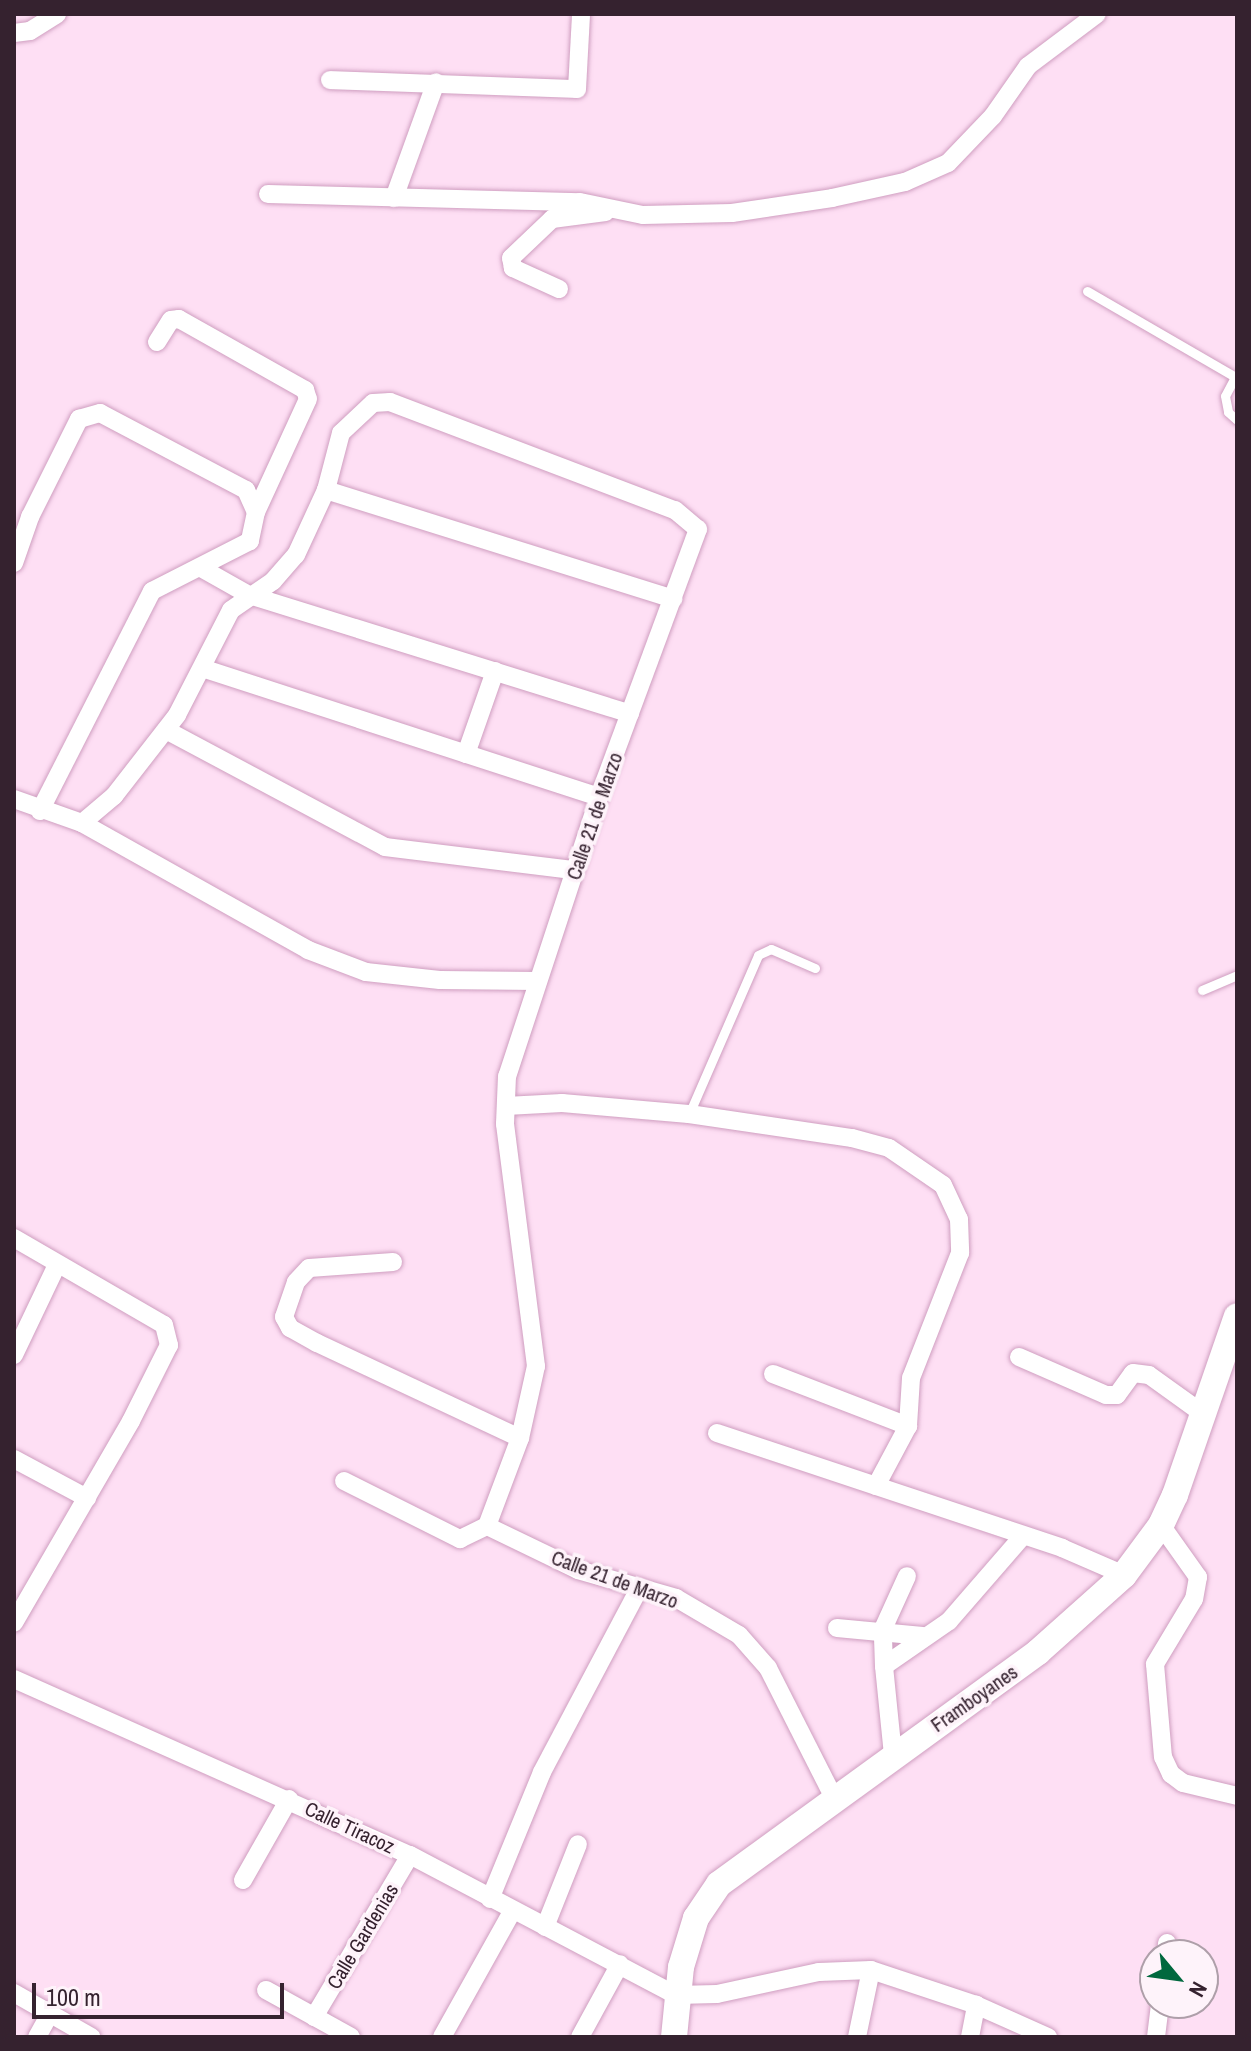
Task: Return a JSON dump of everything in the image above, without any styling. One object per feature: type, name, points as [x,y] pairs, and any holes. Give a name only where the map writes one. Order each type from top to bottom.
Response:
[{"type":"main road","name":"Framboyanes","points":[[674,2037],[676,1995],[696,1918],[719,1884],[1038,1652],[1124,1575],[1161,1525],[1206,1416],[1237,1316]]},
{"type":"street","points":[[14,33],[30,31],[57,14]]},
{"type":"street","points":[[330,80],[577,89],[581,14]]},
{"type":"street","points":[[559,289],[513,268],[511,258],[552,219],[613,212],[732,213],[905,182],[948,163],[983,128],[1028,66],[1097,14]]},
{"type":"street","points":[[394,198],[436,82]]},
{"type":"street","points":[[268,194],[580,202],[613,212]]},
{"type":"street","points":[[40,811],[152,591],[250,541],[256,512],[308,399],[305,390],[179,319],[171,320],[157,342]]},
{"type":"street","name":"Calle 21 de Marzo","points":[[326,490],[341,433],[373,403],[390,402],[675,510],[698,529],[573,870],[514,1049],[506,1106],[536,1366],[520,1438],[487,1526],[578,1570],[676,1598],[752,1646],[835,1800]]},
{"type":"street","points":[[14,563],[30,517],[79,419],[100,413],[246,490],[256,512]]},
{"type":"street","points":[[82,823],[114,796],[166,730],[205,669],[223,623],[249,595],[273,581],[296,555],[326,490],[673,599]]},
{"type":"street","points":[[201,568],[249,595],[630,714]]},
{"type":"street","points":[[205,669],[599,797]]},
{"type":"street","points":[[466,754],[495,671]]},
{"type":"street","points":[[166,730],[385,847],[573,870]]},
{"type":"street","points":[[14,799],[40,811],[82,823],[308,950],[366,972],[440,980],[537,981]]},
{"type":"street","points":[[506,1106],[562,1103],[689,1114],[852,1138],[889,1148],[948,1192],[959,1219],[960,1253],[911,1378],[908,1426],[876,1486]]},
{"type":"street","points":[[14,1238],[164,1325],[169,1345],[87,1498],[14,1623]]},
{"type":"street","points":[[393,1262],[309,1268],[296,1282],[284,1317],[290,1328],[520,1438]]},
{"type":"street","points":[[14,1355],[57,1265]]},
{"type":"street","points":[[1019,1357],[1106,1395],[1117,1395],[1133,1373],[1149,1375],[1206,1416]]},
{"type":"street","points":[[773,1374],[908,1426]]},
{"type":"street","points":[[717,1433],[1023,1536],[1124,1575]]},
{"type":"street","points":[[14,1459],[87,1498]]},
{"type":"street","points":[[344,1481],[460,1539],[487,1526]]},
{"type":"street","points":[[1161,1525],[1198,1577],[1194,1599],[1155,1664],[1163,1757],[1171,1774],[1183,1783],[1237,1796]]},
{"type":"street","points":[[884,1666],[923,1636],[949,1621],[1023,1536]]},
{"type":"street","points":[[893,1755],[883,1629],[907,1576]]},
{"type":"street","points":[[490,1899],[542,1772],[640,1587]]},
{"type":"street","points":[[837,1628],[883,1629],[923,1636]]},
{"type":"street","name":"Calle Tiracoz","points":[[14,1679],[410,1855],[676,1995]]},
{"type":"street","points":[[243,1880],[289,1799]]},
{"type":"street","points":[[545,1927],[578,1844]]},
{"type":"street","name":"Calle Gardenias","points":[[314,2017],[410,1855]]},
{"type":"street","points":[[442,2037],[513,1910]]},
{"type":"street","points":[[580,2037],[620,1964]]},
{"type":"street","points":[[857,2037],[871,1970]]},
{"type":"street","points":[[676,1995],[717,1994],[819,1972],[871,1970],[976,2005],[1048,2037]]},
{"type":"street","points":[[266,1990],[341,2035]]},
{"type":"street","points":[[14,1993],[91,2037]]},
{"type":"street","points":[[970,2037],[976,2005]]},
{"type":"street","points":[[37,2037],[50,2014]]},
{"type":"lane","points":[[1087,291],[1236,377],[1225,396],[1228,412],[1237,420]]},
{"type":"lane","points":[[689,1114],[758,955],[771,949],[815,968]]},
{"type":"lane","points":[[1202,990],[1237,975]]}]
